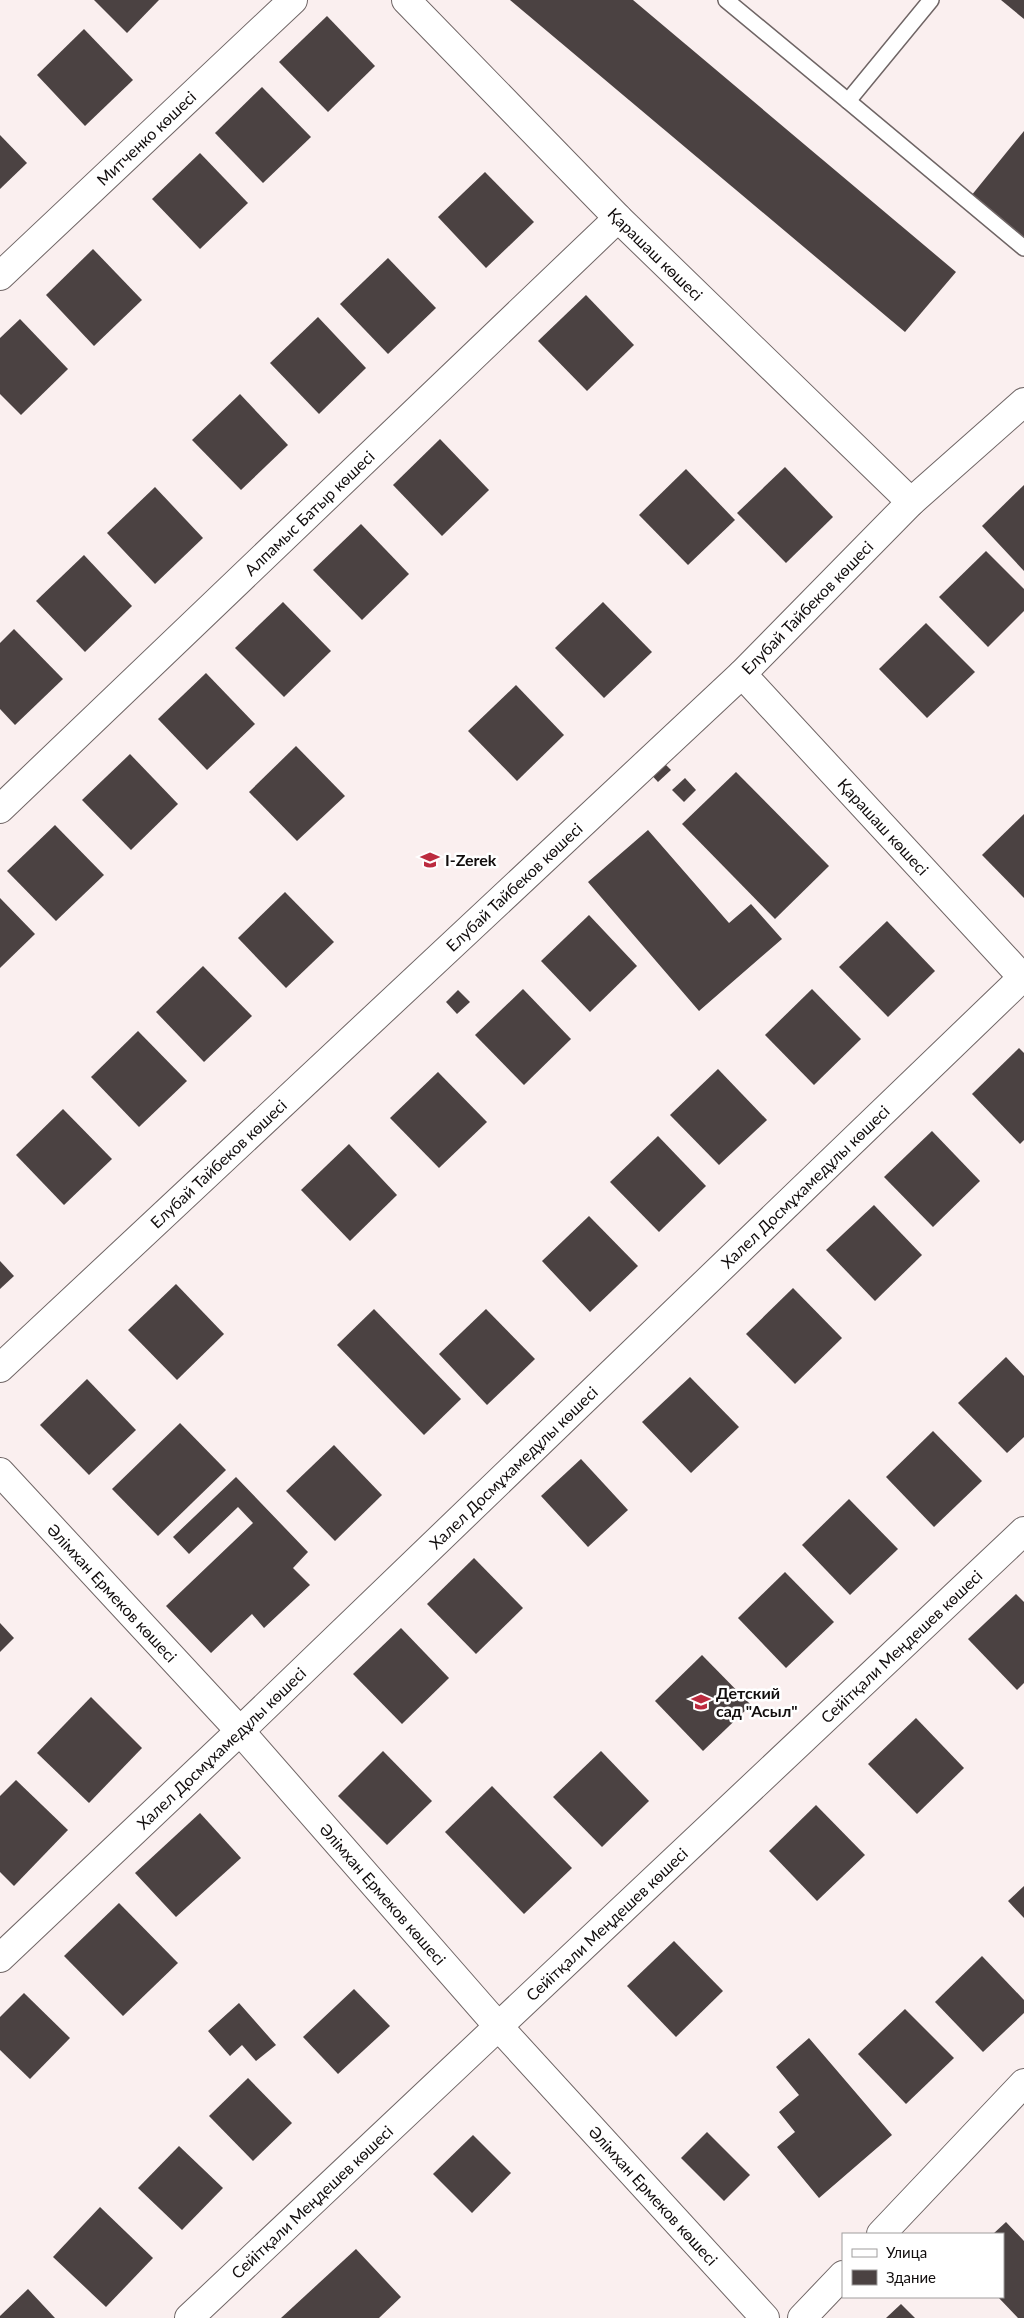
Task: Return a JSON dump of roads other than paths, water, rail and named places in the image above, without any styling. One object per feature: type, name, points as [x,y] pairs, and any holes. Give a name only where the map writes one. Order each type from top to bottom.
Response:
[{"type":"street","name":"Митченко көшесі","points":[[0,276],[293,0]]},
{"type":"street","name":"Қарашаш көшесі","points":[[406,0],[618,218],[911,502]]},
{"type":"street","name":"Алпамыс Батыр көшесі","points":[[0,809],[618,218]]},
{"type":"street","name":"Елубай Тайбеков көшесі","points":[[0,1368],[742,674],[911,502],[1024,402]]},
{"type":"street","name":"Қарашаш көшесі","points":[[742,674],[1024,977]]},
{"type":"street","name":"Халел Досмұхамедұлы көшесі","points":[[0,1958],[240,1732],[1024,977]]},
{"type":"street","name":"Әлімхан Ермеков көшесі","points":[[0,1472],[240,1732],[498,2026],[765,2318]]},
{"type":"street","name":"Сейітқали Меңдешев көшесі","points":[[189,2318],[1024,1531]]},
{"type":"street","points":[[883,2233],[1024,2083]]},
{"type":"street","points":[[802,2318],[842,2276]]},
{"type":"lane","points":[[726,0],[1024,248]]},
{"type":"lane","points":[[848,101],[931,0]]},
{"type":"place","name":"I-Zerek","points":[[430,860]]},
{"type":"place","name":"Детский сад \"Асыл\"","points":[[701,1702]]}]
